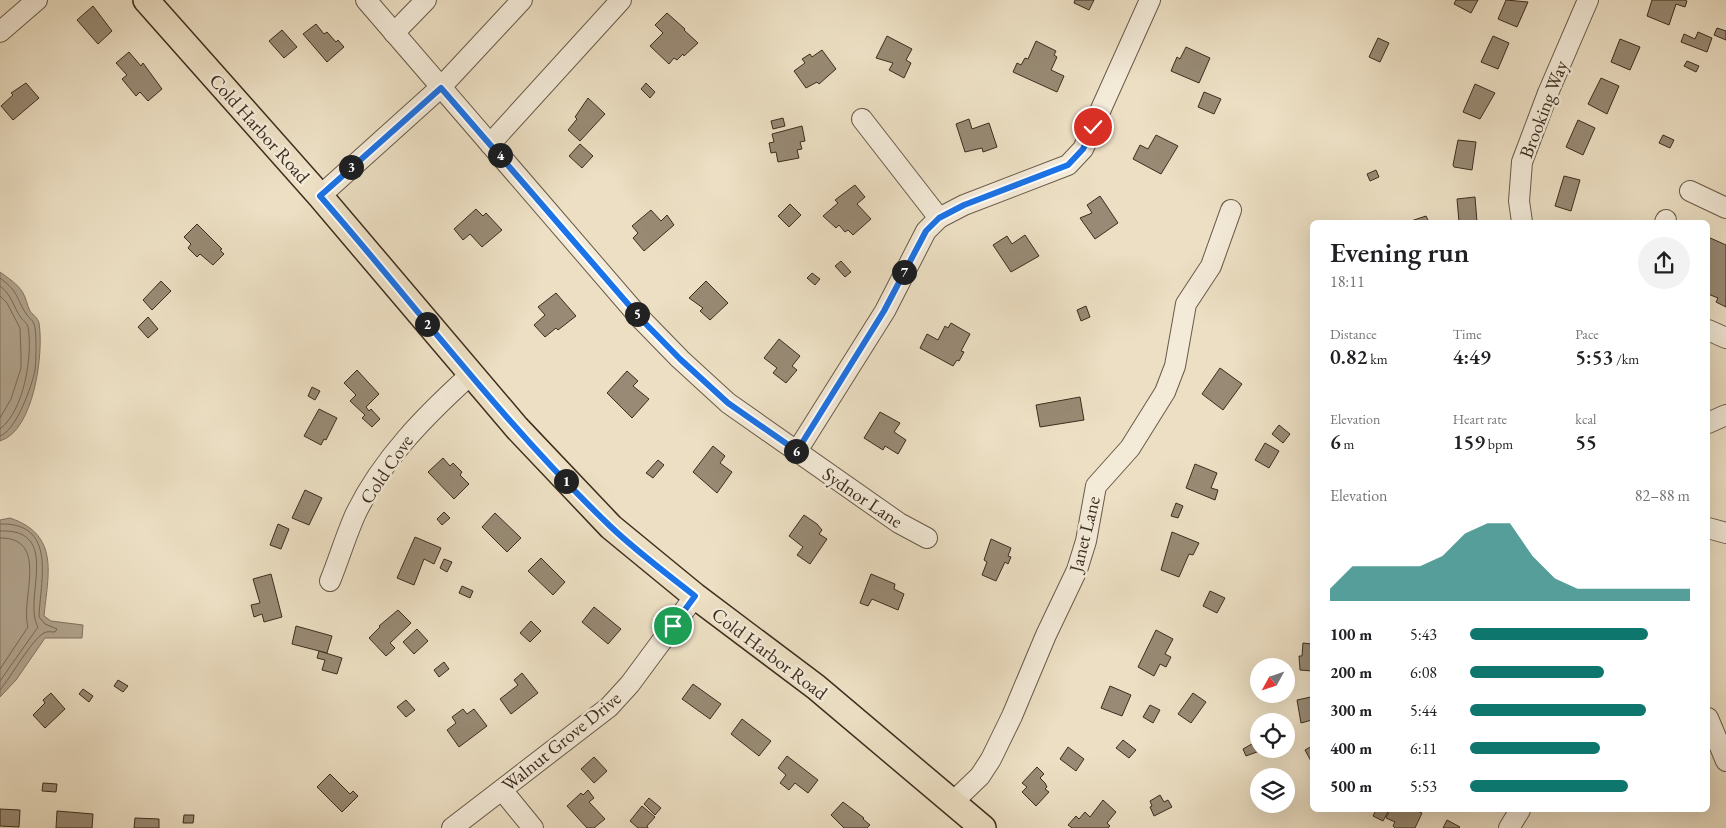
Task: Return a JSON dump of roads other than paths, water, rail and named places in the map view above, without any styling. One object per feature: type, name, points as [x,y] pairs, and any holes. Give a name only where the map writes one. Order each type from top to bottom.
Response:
[{"type":"main road","name":"Cold Harbor Road","points":[[146,0],[320,196],[470,375],[565,480],[611,526],[695,596],[816,687],[983,828]]},
{"type":"street","points":[[0,32],[37,0]]},
{"type":"street","name":"Sydnor Lane","points":[[366,0],[641,319],[680,359],[728,403],[899,523],[926,538]]},
{"type":"street","points":[[394,33],[426,0]]},
{"type":"street","points":[[320,196],[441,88],[522,0]]},
{"type":"street","points":[[490,144],[621,0]]},
{"type":"street","points":[[797,451],[884,311],[926,231],[939,218],[972,202],[1068,165],[1083,149],[1150,0]]},
{"type":"street","name":"Brooking Way","points":[[1522,220],[1519,202],[1522,162],[1548,93],[1588,0]]},
{"type":"street","points":[[862,120],[939,218]]},
{"type":"street","points":[[1690,191],[1726,208]]},
{"type":"street","name":"Janet Lane","points":[[953,802],[980,776],[992,759],[1012,716],[1046,635],[1077,570],[1086,541],[1096,486],[1130,448],[1165,392],[1175,366],[1186,304],[1211,266],[1230,210]]},
{"type":"street","points":[[1710,331],[1726,338]]},
{"type":"street","name":"Cold Cove","points":[[330,582],[356,513],[394,452],[418,423],[470,375]]},
{"type":"street","points":[[1710,421],[1726,415]]},
{"type":"street","points":[[1710,529],[1726,533]]},
{"type":"street","name":"Walnut Grove Drive","points":[[452,828],[609,707],[635,677],[695,596]]},
{"type":"street","points":[[1710,723],[1726,761]]},
{"type":"street","points":[[502,790],[533,828]]},
{"type":"water","points":[[0,272],[21,290],[30,311],[37,318],[40,353],[38,371],[29,407],[21,423],[12,434],[0,441]]},
{"type":"water","points":[[10,518],[26,525],[44,545],[48,571],[44,616],[51,621],[83,625],[82,638],[45,638],[16,680],[0,697],[0,520]]}]
